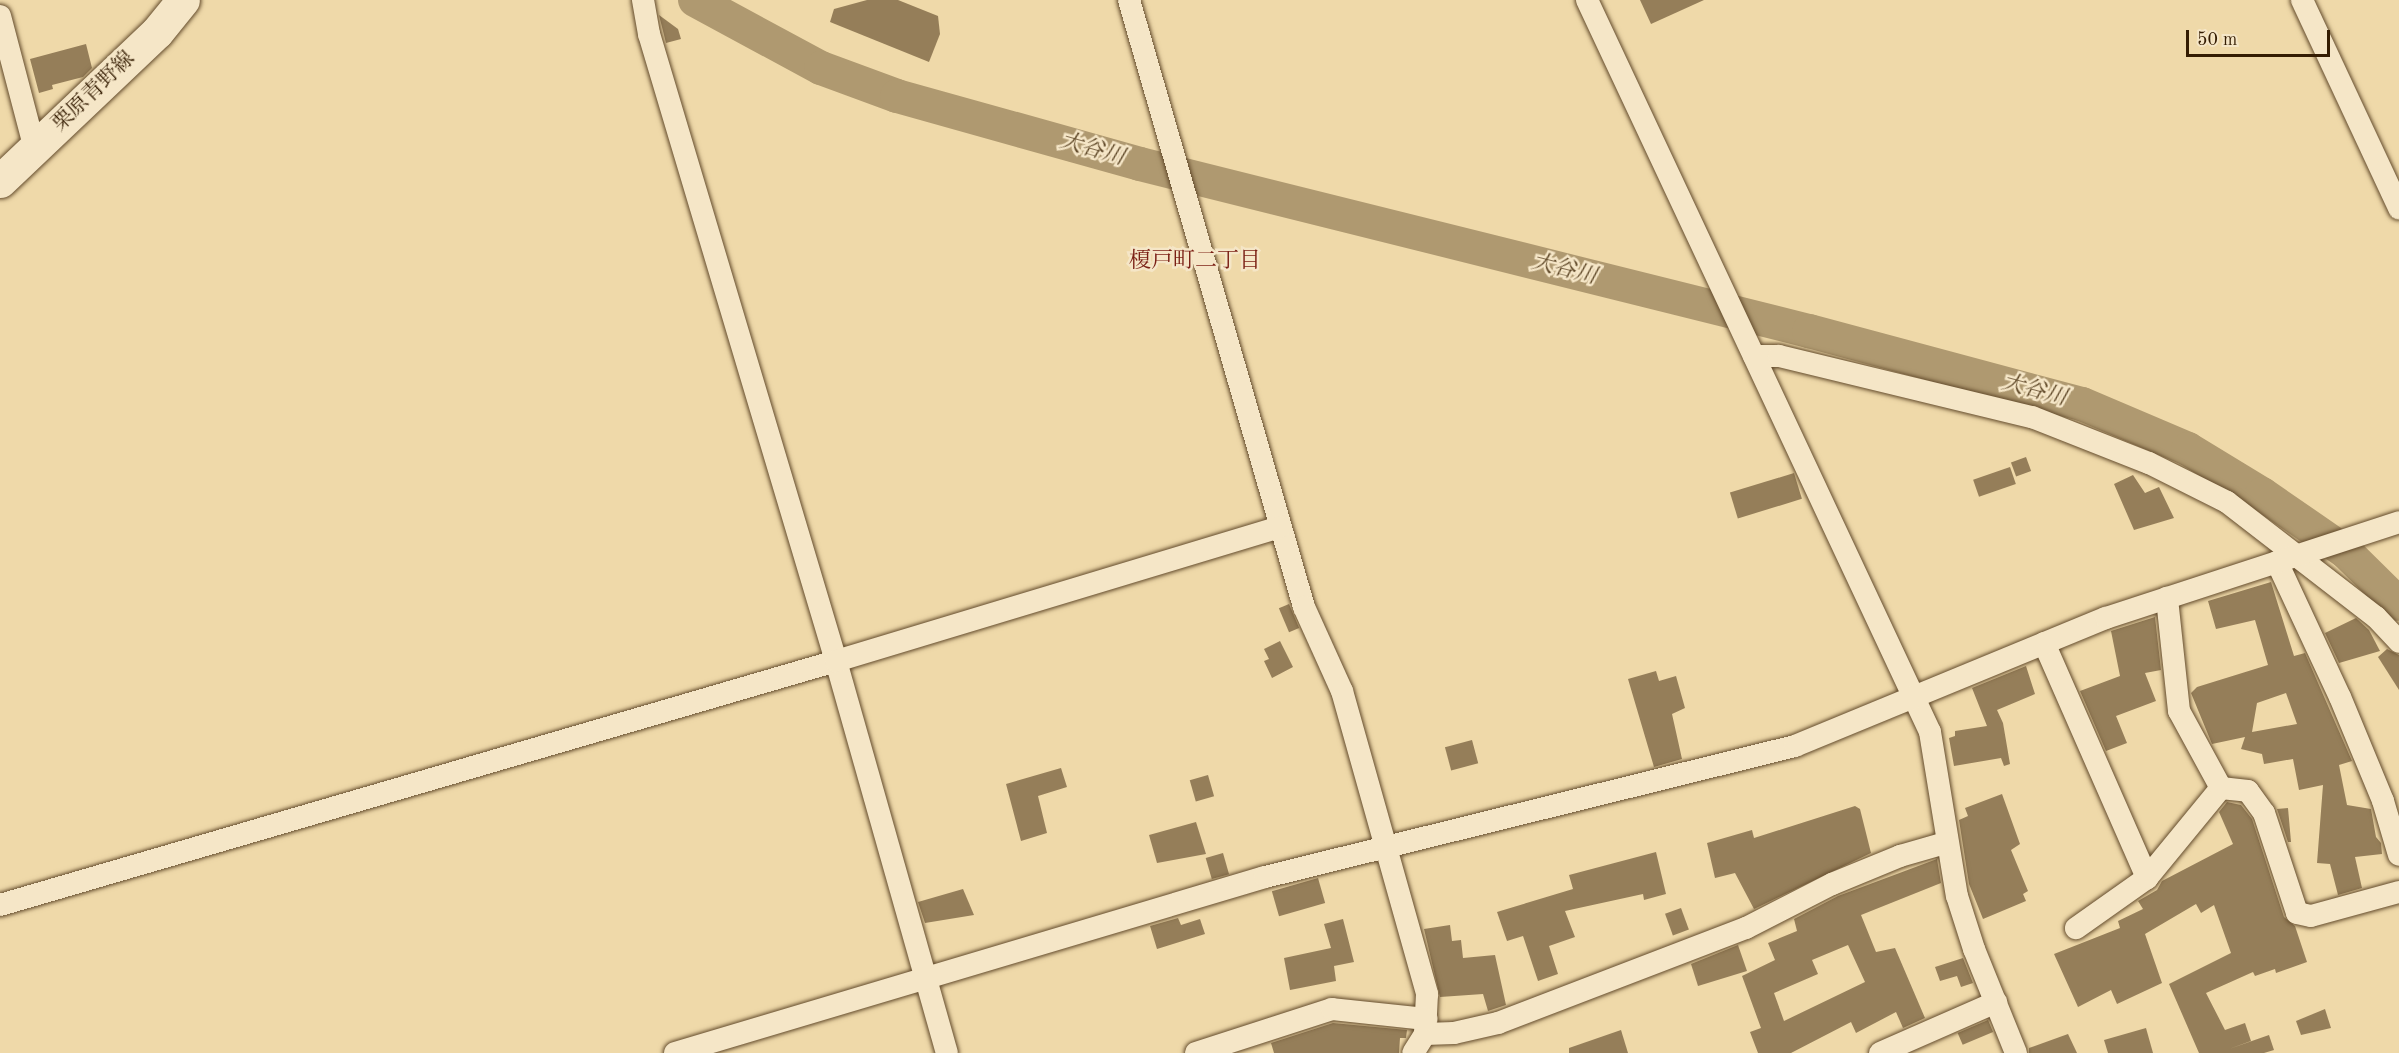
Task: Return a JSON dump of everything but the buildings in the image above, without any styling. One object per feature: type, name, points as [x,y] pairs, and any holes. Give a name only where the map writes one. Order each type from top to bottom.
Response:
[{"type":"main road","name":"栗原青野線","points":[[0,181],[157,32],[183,0]]},
{"type":"street","points":[[643,0],[649,34],[836,661],[947,1053]]},
{"type":"street","points":[[1129,0],[1304,606],[1342,691],[1386,844],[1427,993],[1421,1035]]},
{"type":"street","points":[[1587,0],[1930,732],[1946,843],[1974,949],[2016,1053]]},
{"type":"street","points":[[2302,0],[2399,208]]},
{"type":"street","points":[[0,16],[35,149]]},
{"type":"street","points":[[1752,350],[2032,417],[2149,463],[2227,502],[2294,557],[2376,617],[2399,642]]},
{"type":"street","points":[[675,1053],[1386,844],[1795,746],[2044,643],[2167,598],[2399,522]]},
{"type":"street","points":[[0,905],[836,661],[1280,527]]},
{"type":"street","points":[[2294,557],[2340,697],[2383,801],[2399,855]]},
{"type":"street","points":[[2167,598],[2179,711],[2221,788]]},
{"type":"street","points":[[2044,643],[2147,878]]},
{"type":"street","points":[[2076,928],[2147,878],[2221,788]]},
{"type":"street","points":[[2221,788],[2248,791],[2264,813],[2297,913],[2311,916],[2399,892]]},
{"type":"street","points":[[1196,1053],[1332,1009],[1421,1035],[1454,1033],[1498,1023],[1746,928],[1832,884],[1900,856],[1946,843]]},
{"type":"street","points":[[1880,1053],[1996,1002]]},
{"type":"waterway","name":"大谷川","points":[[695,0],[821,68],[897,96],[1140,164],[1809,331],[2082,404],[2188,449],[2262,494],[2346,552],[2399,604]]},
{"type":"district","name":"榎戸町二丁目","points":[[1195,262]]}]
